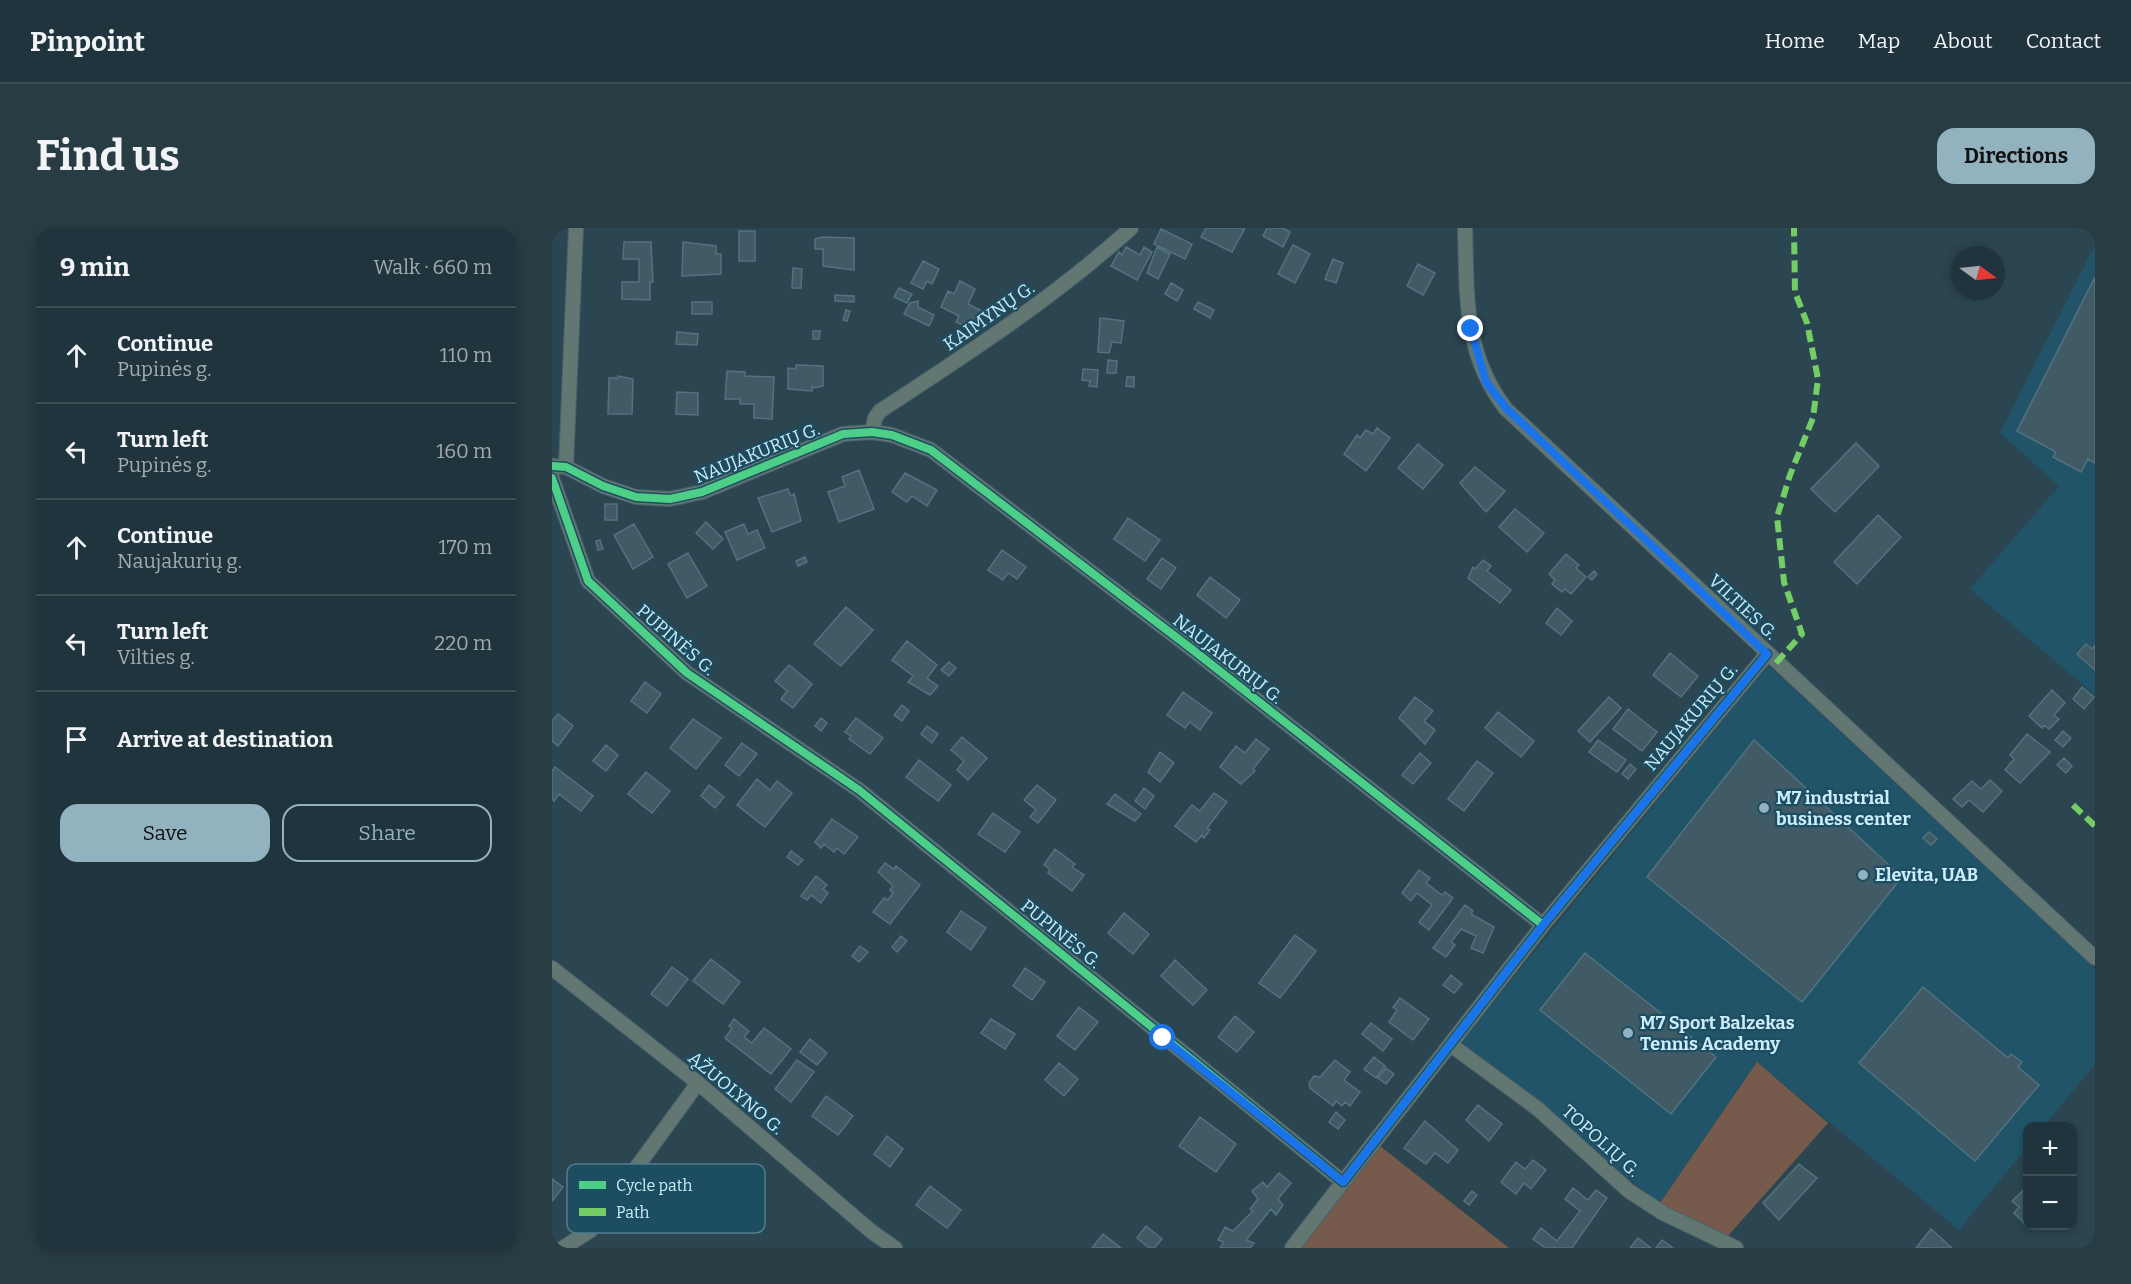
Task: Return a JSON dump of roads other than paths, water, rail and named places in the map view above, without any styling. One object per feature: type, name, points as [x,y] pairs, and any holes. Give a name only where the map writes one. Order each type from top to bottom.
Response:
[{"type":"street","points":[[559,466],[576,228]]},
{"type":"street","name":"KAIMYNŲ G.","points":[[872,432],[875,418],[880,411],[1022,316],[1083,271],[1131,228]]},
{"type":"street","name":"VILTIES G.","points":[[1465,228],[1471,329],[1479,364],[1498,399],[1767,654],[2095,958]]},
{"type":"street","name":"NAUJAKURIŲ G.","points":[[559,466],[603,486],[636,496],[670,499],[702,492],[843,434],[872,432],[892,435],[931,450],[1543,925],[1767,654]]},
{"type":"street","name":"PUPINĖS G.","points":[[552,478],[588,581],[687,673],[860,790],[1343,1182]]},
{"type":"street","points":[[1292,1248],[1543,925]]},
{"type":"street","name":"ĄŽUOLYNO G.","points":[[552,968],[698,1083],[872,1232],[895,1248]]},
{"type":"street","name":"TOPOLIŲ G.","points":[[1451,1045],[1538,1109],[1629,1191],[1663,1213],[1736,1248]]},
{"type":"street","points":[[639,1164],[698,1083]]},
{"type":"street","points":[[563,1248],[586,1233]]},
{"type":"place","name":"M7 industrial business center","points":[[1764,808]]},
{"type":"place","name":"Elevita, UAB","points":[[1863,875]]},
{"type":"place","name":"M7 Sport Balzekas Tennis Academy","points":[[1628,1033]]}]
